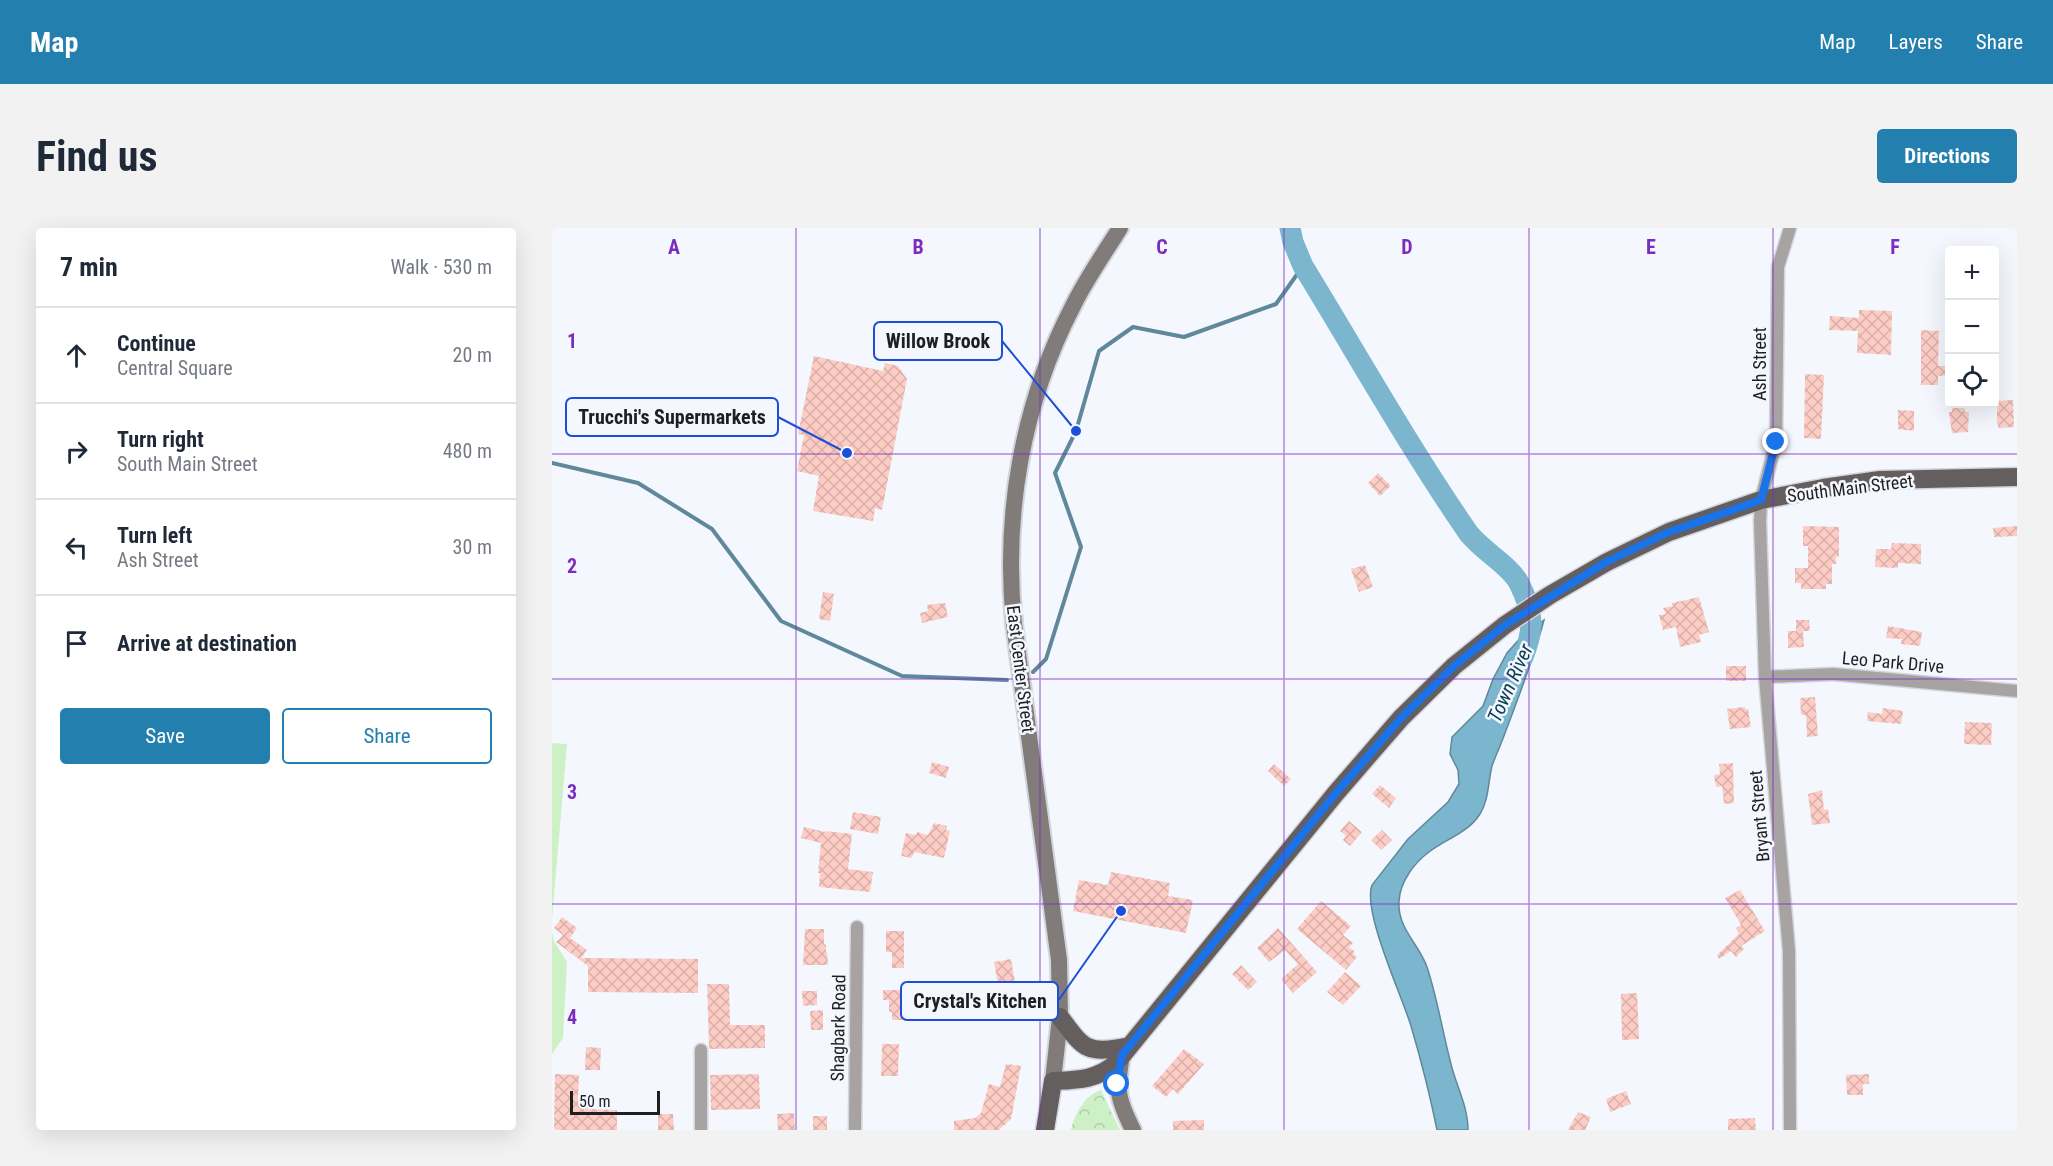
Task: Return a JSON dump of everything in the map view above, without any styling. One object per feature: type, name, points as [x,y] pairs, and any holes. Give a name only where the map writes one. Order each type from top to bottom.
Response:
[{"type":"main road","name":"East Center Street","points":[[1045,1130],[1060,1017],[1058,944],[1012,607],[1011,535],[1023,447],[1042,377],[1074,304],[1120,228]]},
{"type":"main road","name":"South Main Street","points":[[1053,1081],[1083,1080],[1095,1077],[1108,1069],[1126,1051],[1336,793],[1394,726],[1454,666],[1505,625],[1550,595],[1606,562],[1669,532],[1761,500],[1880,480],[2017,477]]},
{"type":"main road","points":[[1060,1017],[1076,1038],[1088,1048],[1126,1051],[1117,1084],[1132,1130]]},
{"type":"street","name":"Ash Street","points":[[1761,500],[1776,442],[1778,267],[1790,228]]},
{"type":"street","name":"Bryant Street","points":[[1761,500],[1765,677],[1789,951],[1791,1130]]},
{"type":"street","name":"Leo Park Drive","points":[[1765,677],[1833,674],[2017,691]]},
{"type":"street","name":"Shagbark Road","points":[[855,1130],[857,927]]},
{"type":"street","points":[[701,1050],[701,1130]]},
{"type":"green space","points":[[552,743],[567,744],[552,919]]},
{"type":"green space","points":[[552,932],[554,941],[567,962],[563,1038],[552,1054]]},
{"type":"green space","points":[[1101,1090],[1120,1130],[1071,1130],[1081,1106],[1095,1092]]},
{"type":"water","points":[[1544,620],[1535,651],[1492,766],[1483,809],[1469,826],[1423,856],[1405,880],[1400,894],[1401,919],[1427,967],[1467,1121],[1468,1130],[1437,1130],[1411,1026],[1378,933],[1370,897],[1372,885],[1408,839],[1448,802],[1459,784],[1458,770],[1450,754],[1452,737],[1483,706],[1493,679],[1507,653],[1522,636]]},
{"type":"building","points":[[1859,310],[1892,311],[1891,355],[1857,353],[1858,331],[1829,330],[1830,316],[1859,318]]},
{"type":"building","points":[[1921,330],[1939,331],[1938,366],[1945,366],[1945,375],[1938,376],[1938,385],[1921,385]]},
{"type":"building","points":[[814,356],[883,371],[885,363],[898,366],[907,379],[882,510],[875,508],[873,521],[813,511],[819,476],[797,471],[804,435],[798,434]]},
{"type":"building","points":[[1805,374],[1824,375],[1821,439],[1804,438]]},
{"type":"building","points":[[2013,400],[2014,427],[1999,428],[1997,408],[1999,408],[1999,401]]},
{"type":"building","points":[[1952,408],[1964,408],[1965,412],[1969,412],[1968,432],[1952,433],[1949,412],[1952,412]]},
{"type":"building","points":[[1898,410],[1914,411],[1914,431],[1898,429]]},
{"type":"building","points":[[1378,473],[1391,486],[1380,496],[1368,483]]},
{"type":"building","points":[[1803,526],[1839,527],[1839,557],[1836,557],[1836,564],[1832,564],[1832,584],[1826,584],[1826,589],[1801,589],[1801,583],[1795,583],[1795,568],[1808,568],[1808,546],[1803,546]]},
{"type":"building","points":[[2017,526],[2017,536],[1994,537],[1993,528]]},
{"type":"building","points":[[1892,543],[1921,544],[1921,564],[1898,563],[1898,568],[1875,567],[1876,549],[1891,549]]},
{"type":"building","points":[[1365,565],[1373,587],[1359,592],[1351,569]]},
{"type":"building","points":[[823,592],[834,594],[830,621],[819,619]]},
{"type":"building","points":[[1699,597],[1709,632],[1699,635],[1701,642],[1680,647],[1676,627],[1663,630],[1659,615],[1666,614],[1663,608],[1673,606],[1672,603]]},
{"type":"building","points":[[945,603],[948,617],[922,623],[920,613],[928,611],[927,605]]},
{"type":"building","points":[[1796,620],[1809,620],[1810,631],[1803,631],[1804,647],[1788,648],[1788,631],[1796,631]]},
{"type":"building","points":[[1888,626],[1922,632],[1920,646],[1901,644],[1902,639],[1886,638]]},
{"type":"building","points":[[1726,666],[1746,666],[1746,681],[1726,681]]},
{"type":"building","points":[[1815,697],[1818,736],[1807,737],[1806,715],[1801,715],[1800,698]]},
{"type":"building","points":[[1745,707],[1748,709],[1751,727],[1730,729],[1727,709]]},
{"type":"building","points":[[1883,708],[1903,711],[1901,724],[1867,721],[1868,712],[1882,714]]},
{"type":"building","points":[[1965,722],[1992,723],[1991,745],[1964,744]]},
{"type":"building","points":[[932,762],[949,767],[946,778],[929,773]]},
{"type":"building","points":[[1733,763],[1734,803],[1724,804],[1722,786],[1716,787],[1714,775],[1720,774],[1719,764]]},
{"type":"building","points":[[1274,764],[1291,779],[1284,786],[1268,771]]},
{"type":"building","points":[[1380,785],[1396,798],[1389,808],[1372,794]]},
{"type":"building","points":[[1822,790],[1824,810],[1828,809],[1830,823],[1812,825],[1808,794]]},
{"type":"building","points":[[853,812],[881,817],[878,834],[850,829]]},
{"type":"building","points":[[1349,821],[1362,832],[1350,846],[1343,840],[1346,836],[1340,831]]},
{"type":"building","points":[[934,823],[947,826],[946,830],[950,831],[944,858],[914,852],[912,858],[901,856],[906,833],[916,835],[917,832],[928,835]]},
{"type":"building","points":[[804,827],[825,832],[852,834],[848,869],[873,872],[870,892],[819,887],[821,843],[801,838]]},
{"type":"building","points":[[1382,830],[1392,840],[1381,850],[1371,840]]},
{"type":"building","points":[[1111,872],[1170,883],[1168,896],[1193,900],[1186,933],[1073,911],[1079,880],[1108,885]]},
{"type":"building","points":[[1740,890],[1765,931],[1741,946],[1744,949],[1736,957],[1731,951],[1719,959],[1717,955],[1739,934],[1736,928],[1741,925],[1725,898]]},
{"type":"building","points":[[1321,901],[1351,926],[1343,935],[1353,943],[1349,947],[1357,957],[1346,970],[1297,929]]},
{"type":"building","points":[[562,917],[577,928],[570,938],[587,950],[581,958],[698,959],[698,993],[588,992],[588,966],[556,942],[563,935],[554,928]]},
{"type":"building","points":[[1278,928],[1317,972],[1293,993],[1281,979],[1298,964],[1285,950],[1269,962],[1257,948]]},
{"type":"building","points":[[805,929],[824,929],[828,965],[803,965]]},
{"type":"building","points":[[886,931],[904,931],[904,968],[892,968],[892,952],[886,952]]},
{"type":"building","points":[[1011,959],[1015,982],[998,984],[994,962]]},
{"type":"building","points":[[1241,965],[1257,982],[1248,990],[1232,974]]},
{"type":"building","points":[[1345,972],[1361,986],[1343,1005],[1327,992]]},
{"type":"building","points":[[707,984],[729,984],[730,1025],[765,1025],[765,1048],[709,1049]]},
{"type":"building","points":[[883,990],[906,990],[908,1013],[905,1013],[905,1020],[892,1020],[889,1000],[883,1000]]},
{"type":"building","points":[[802,991],[817,991],[817,1005],[803,1006]]},
{"type":"building","points":[[1637,993],[1639,1039],[1622,1040],[1621,994]]},
{"type":"building","points":[[823,1010],[823,1030],[811,1030],[810,1011]]},
{"type":"building","points":[[882,1044],[899,1044],[898,1076],[881,1076]]},
{"type":"building","points":[[586,1047],[601,1048],[600,1070],[585,1070]]},
{"type":"building","points":[[1184,1049],[1204,1064],[1178,1094],[1173,1089],[1166,1097],[1152,1086]]},
{"type":"building","points":[[1006,1064],[1021,1066],[1011,1119],[999,1130],[954,1130],[954,1121],[975,1118],[981,1113],[989,1084],[1000,1087]]},
{"type":"building","points":[[555,1074],[579,1075],[578,1100],[589,1101],[588,1109],[617,1110],[617,1130],[554,1130]]},
{"type":"building","points":[[759,1074],[760,1109],[711,1110],[710,1075]]},
{"type":"building","points":[[1869,1074],[1869,1084],[1863,1084],[1863,1095],[1847,1095],[1846,1075]]},
{"type":"building","points":[[1626,1091],[1631,1104],[1610,1112],[1606,1099]]},
{"type":"building","points":[[1578,1112],[1591,1117],[1585,1130],[1568,1130]]},
{"type":"building","points":[[794,1113],[795,1130],[778,1130],[777,1114]]},
{"type":"building","points":[[658,1114],[673,1114],[674,1130],[658,1130]]},
{"type":"building","points":[[813,1116],[827,1116],[827,1130],[813,1130]]},
{"type":"building","points":[[1755,1118],[1756,1130],[1728,1130],[1728,1119]]},
{"type":"building","points":[[1204,1120],[1204,1130],[1173,1130],[1173,1121]]},
{"type":"waterway","name":"Town River","points":[[1290,228],[1303,266],[1445,499],[1472,538],[1509,570],[1519,583],[1530,611],[1531,620],[1523,657]]},
{"type":"waterway","points":[[1033,672],[1046,659],[1081,547],[1055,473],[1076,431],[1099,351],[1133,327],[1184,337],[1276,304],[1303,266]]},
{"type":"waterway","points":[[552,463],[638,483],[712,529],[781,621],[902,676],[1007,680]]},
{"type":"place","name":"Willow Brook","points":[[1076,431]]},
{"type":"place","name":"Trucchi's Supermarkets","points":[[847,453]]},
{"type":"place","name":"Crystal's Kitchen","points":[[1121,911]]},
{"type":"route","points":[[1117,1084],[1122,1055],[1336,793],[1401,718],[1454,666],[1505,625],[1606,562],[1669,532],[1761,500],[1776,442]]}]
